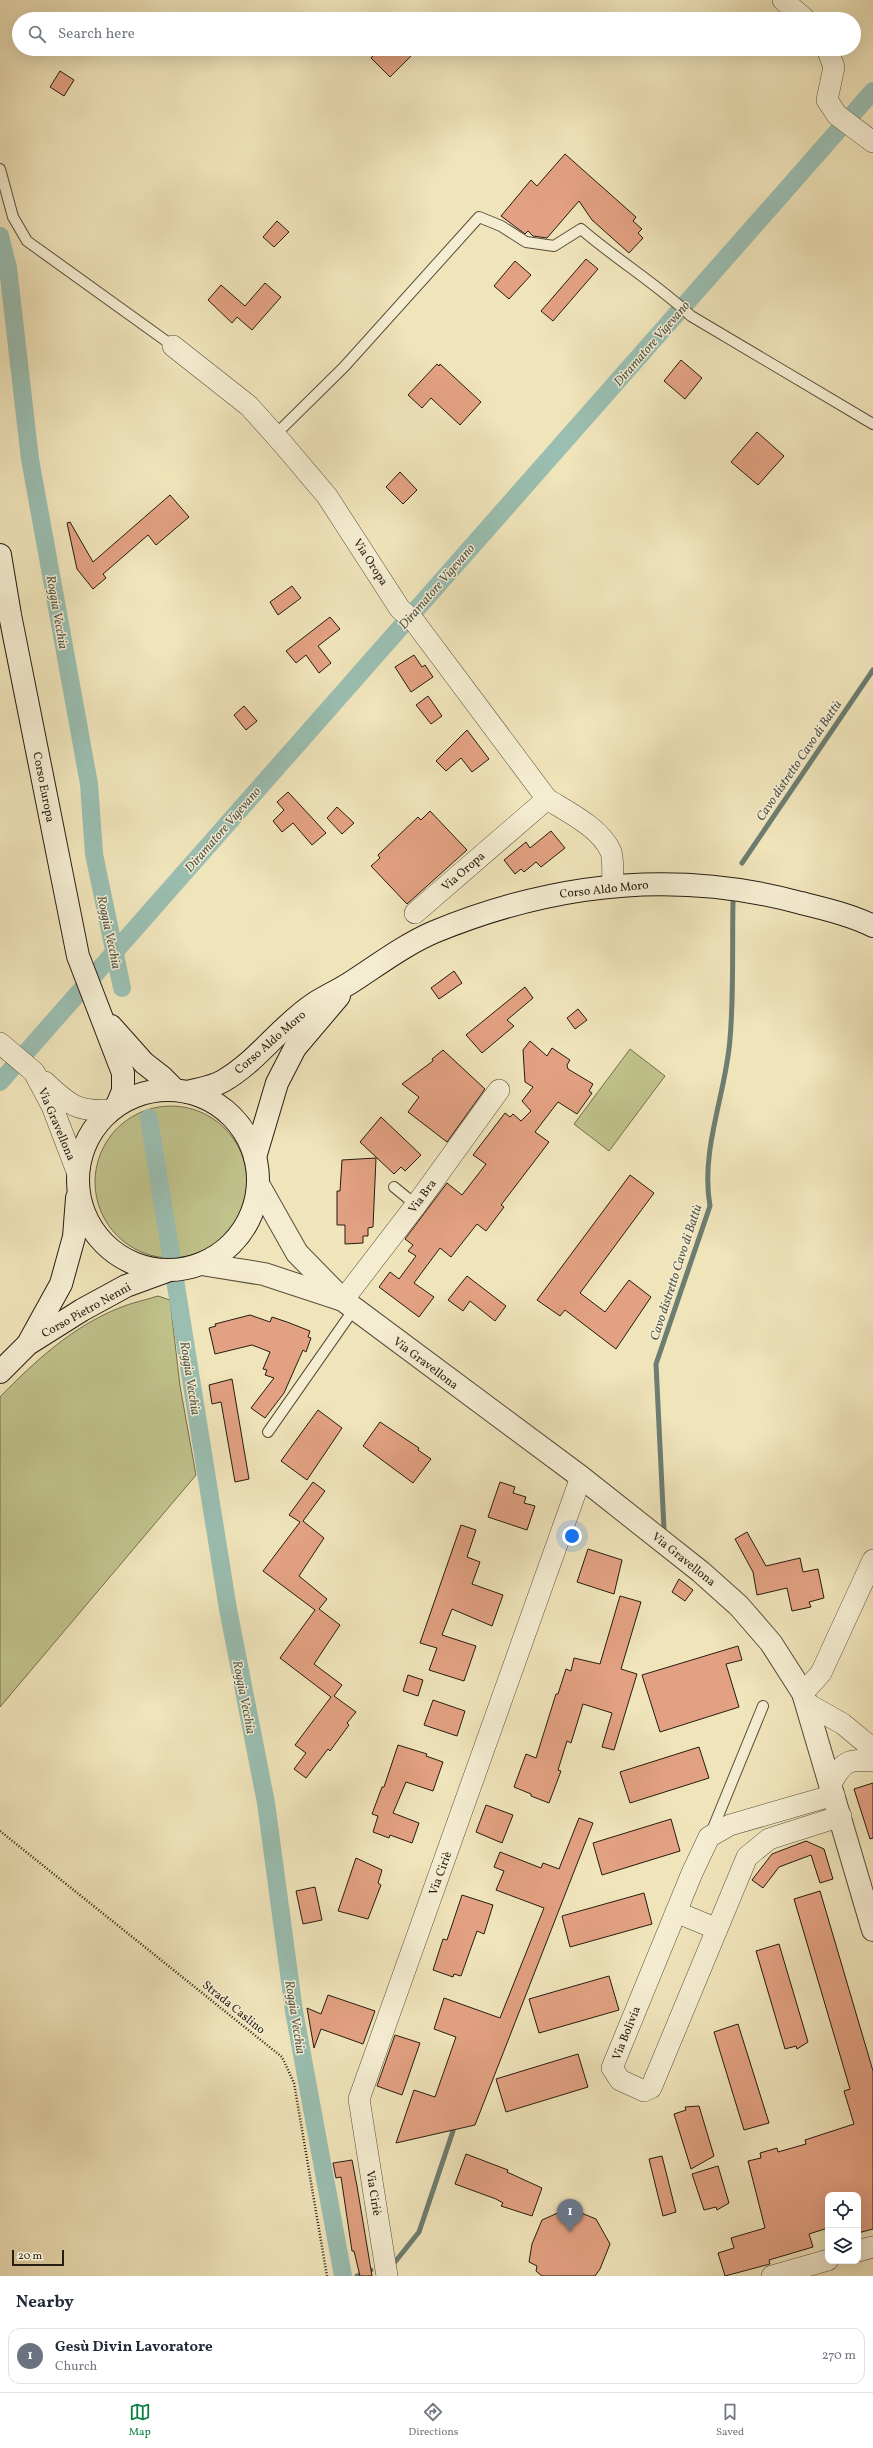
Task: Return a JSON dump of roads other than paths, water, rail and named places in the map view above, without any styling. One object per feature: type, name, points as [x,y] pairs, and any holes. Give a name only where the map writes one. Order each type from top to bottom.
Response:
[{"type":"main road","name":"Corso Europa","points":[[0,555],[11,623],[78,956],[123,1073],[123,1091],[114,1108]]},
{"type":"main road","name":"Corso Aldo Moro","points":[[181,1091],[222,1082],[243,1068],[313,1004],[350,983],[386,958],[432,933],[483,914],[550,895],[613,886],[667,883],[725,887],[788,899],[873,926]]},
{"type":"main road","name":"Corso Aldo Moro","points":[[255,1157],[277,1083],[295,1048],[350,983]]},
{"type":"main road","points":[[101,1015],[144,1063],[162,1077],[181,1091],[210,1101],[230,1115],[246,1134],[255,1157],[258,1184]]},
{"type":"main road","points":[[78,1180],[81,1156],[88,1138],[98,1123],[114,1108],[135,1096],[155,1091],[181,1091]]},
{"type":"main road","name":"Via Gravellona","points":[[78,1180],[82,1209],[92,1229],[106,1246],[124,1259],[138,1265],[264,1274],[349,1305]]},
{"type":"main road","name":"Corso Pietro Nenni","points":[[28,1344],[61,1284],[74,1238],[78,1180]]},
{"type":"main road","name":"Via Gravellona","points":[[258,1184],[297,1253],[349,1305],[581,1477],[701,1572],[739,1606],[771,1643],[805,1698],[841,1816],[873,1930]]},
{"type":"main road","name":"Corso Pietro Nenni","points":[[0,1372],[28,1344],[82,1310],[126,1286],[181,1269],[220,1254],[235,1241],[243,1230],[255,1204],[258,1184]]},
{"type":"street","points":[[783,0],[797,12]]},
{"type":"street","points":[[830,56],[834,66],[827,100],[837,115],[865,137]]},
{"type":"street","name":"Via Oropa","points":[[173,346],[249,406],[327,496],[407,615],[547,799],[573,815],[601,837],[611,853],[613,886]]},
{"type":"street","name":"Via Oropa","points":[[415,912],[547,799]]},
{"type":"street","name":"Via Gravellona","points":[[6,1048],[33,1071],[52,1106],[78,1180]]},
{"type":"street","points":[[33,1071],[62,1098],[80,1109],[114,1108]]},
{"type":"street","name":"Via Bra","points":[[349,1305],[416,1205],[499,1090]]},
{"type":"street","name":"Via Ciriè","points":[[387,2276],[359,2099],[581,1477]]},
{"type":"street","points":[[873,1560],[821,1673],[805,1698],[843,1724],[873,1749]]},
{"type":"street","points":[[709,1837],[730,1825],[832,1789],[839,1768],[852,1759],[873,1761]]},
{"type":"street","name":"Via Bolivia","points":[[709,1837],[676,1912],[612,2068],[620,2080],[644,2091],[651,2088],[747,1856],[769,1839],[841,1816]]},
{"type":"street","points":[[676,1912],[717,1928]]},
{"type":"street","points":[[861,2250],[873,2247]]},
{"type":"street","points":[[772,2276],[825,2261]]},
{"type":"lane","points":[[0,169],[12,217],[27,241],[173,346]]},
{"type":"lane","points":[[275,435],[344,367],[479,217],[501,226],[526,242],[554,246],[581,229],[613,257],[670,296],[691,316],[873,424]]},
{"type":"lane","points":[[394,1187],[416,1205]]},
{"type":"lane","points":[[268,1432],[349,1305]]},
{"type":"lane","points":[[709,1837],[763,1706]]},
{"type":"waterway","name":"Diramatore Vigevano","points":[[0,1082],[873,91]]},
{"type":"waterway","name":"Roggia Vecchia","points":[[0,236],[8,268],[30,459],[89,784],[94,854],[122,988]]},
{"type":"waterway","name":"Cavo distretto Cavo di Battù","points":[[742,863],[873,670]]},
{"type":"waterway","name":"Cavo distretto Cavo di Battù","points":[[664,1529],[656,1364],[710,1206],[708,1164],[728,1060],[730,1039],[733,902]]},
{"type":"waterway","name":"Roggia Vecchia","points":[[149,1118],[228,1609],[266,1803],[294,2011],[343,2276]]},
{"type":"waterway","name":"Cavo distretto Cavo di Battù","points":[[395,2262],[419,2232],[453,2131]]},
{"type":"waterway","name":"Cavo distretto Cavo di Battù","points":[[357,2276],[371,2270]]},
{"type":"place","name":"Gesù Divin Lavoratore","points":[[570,2232]]}]
